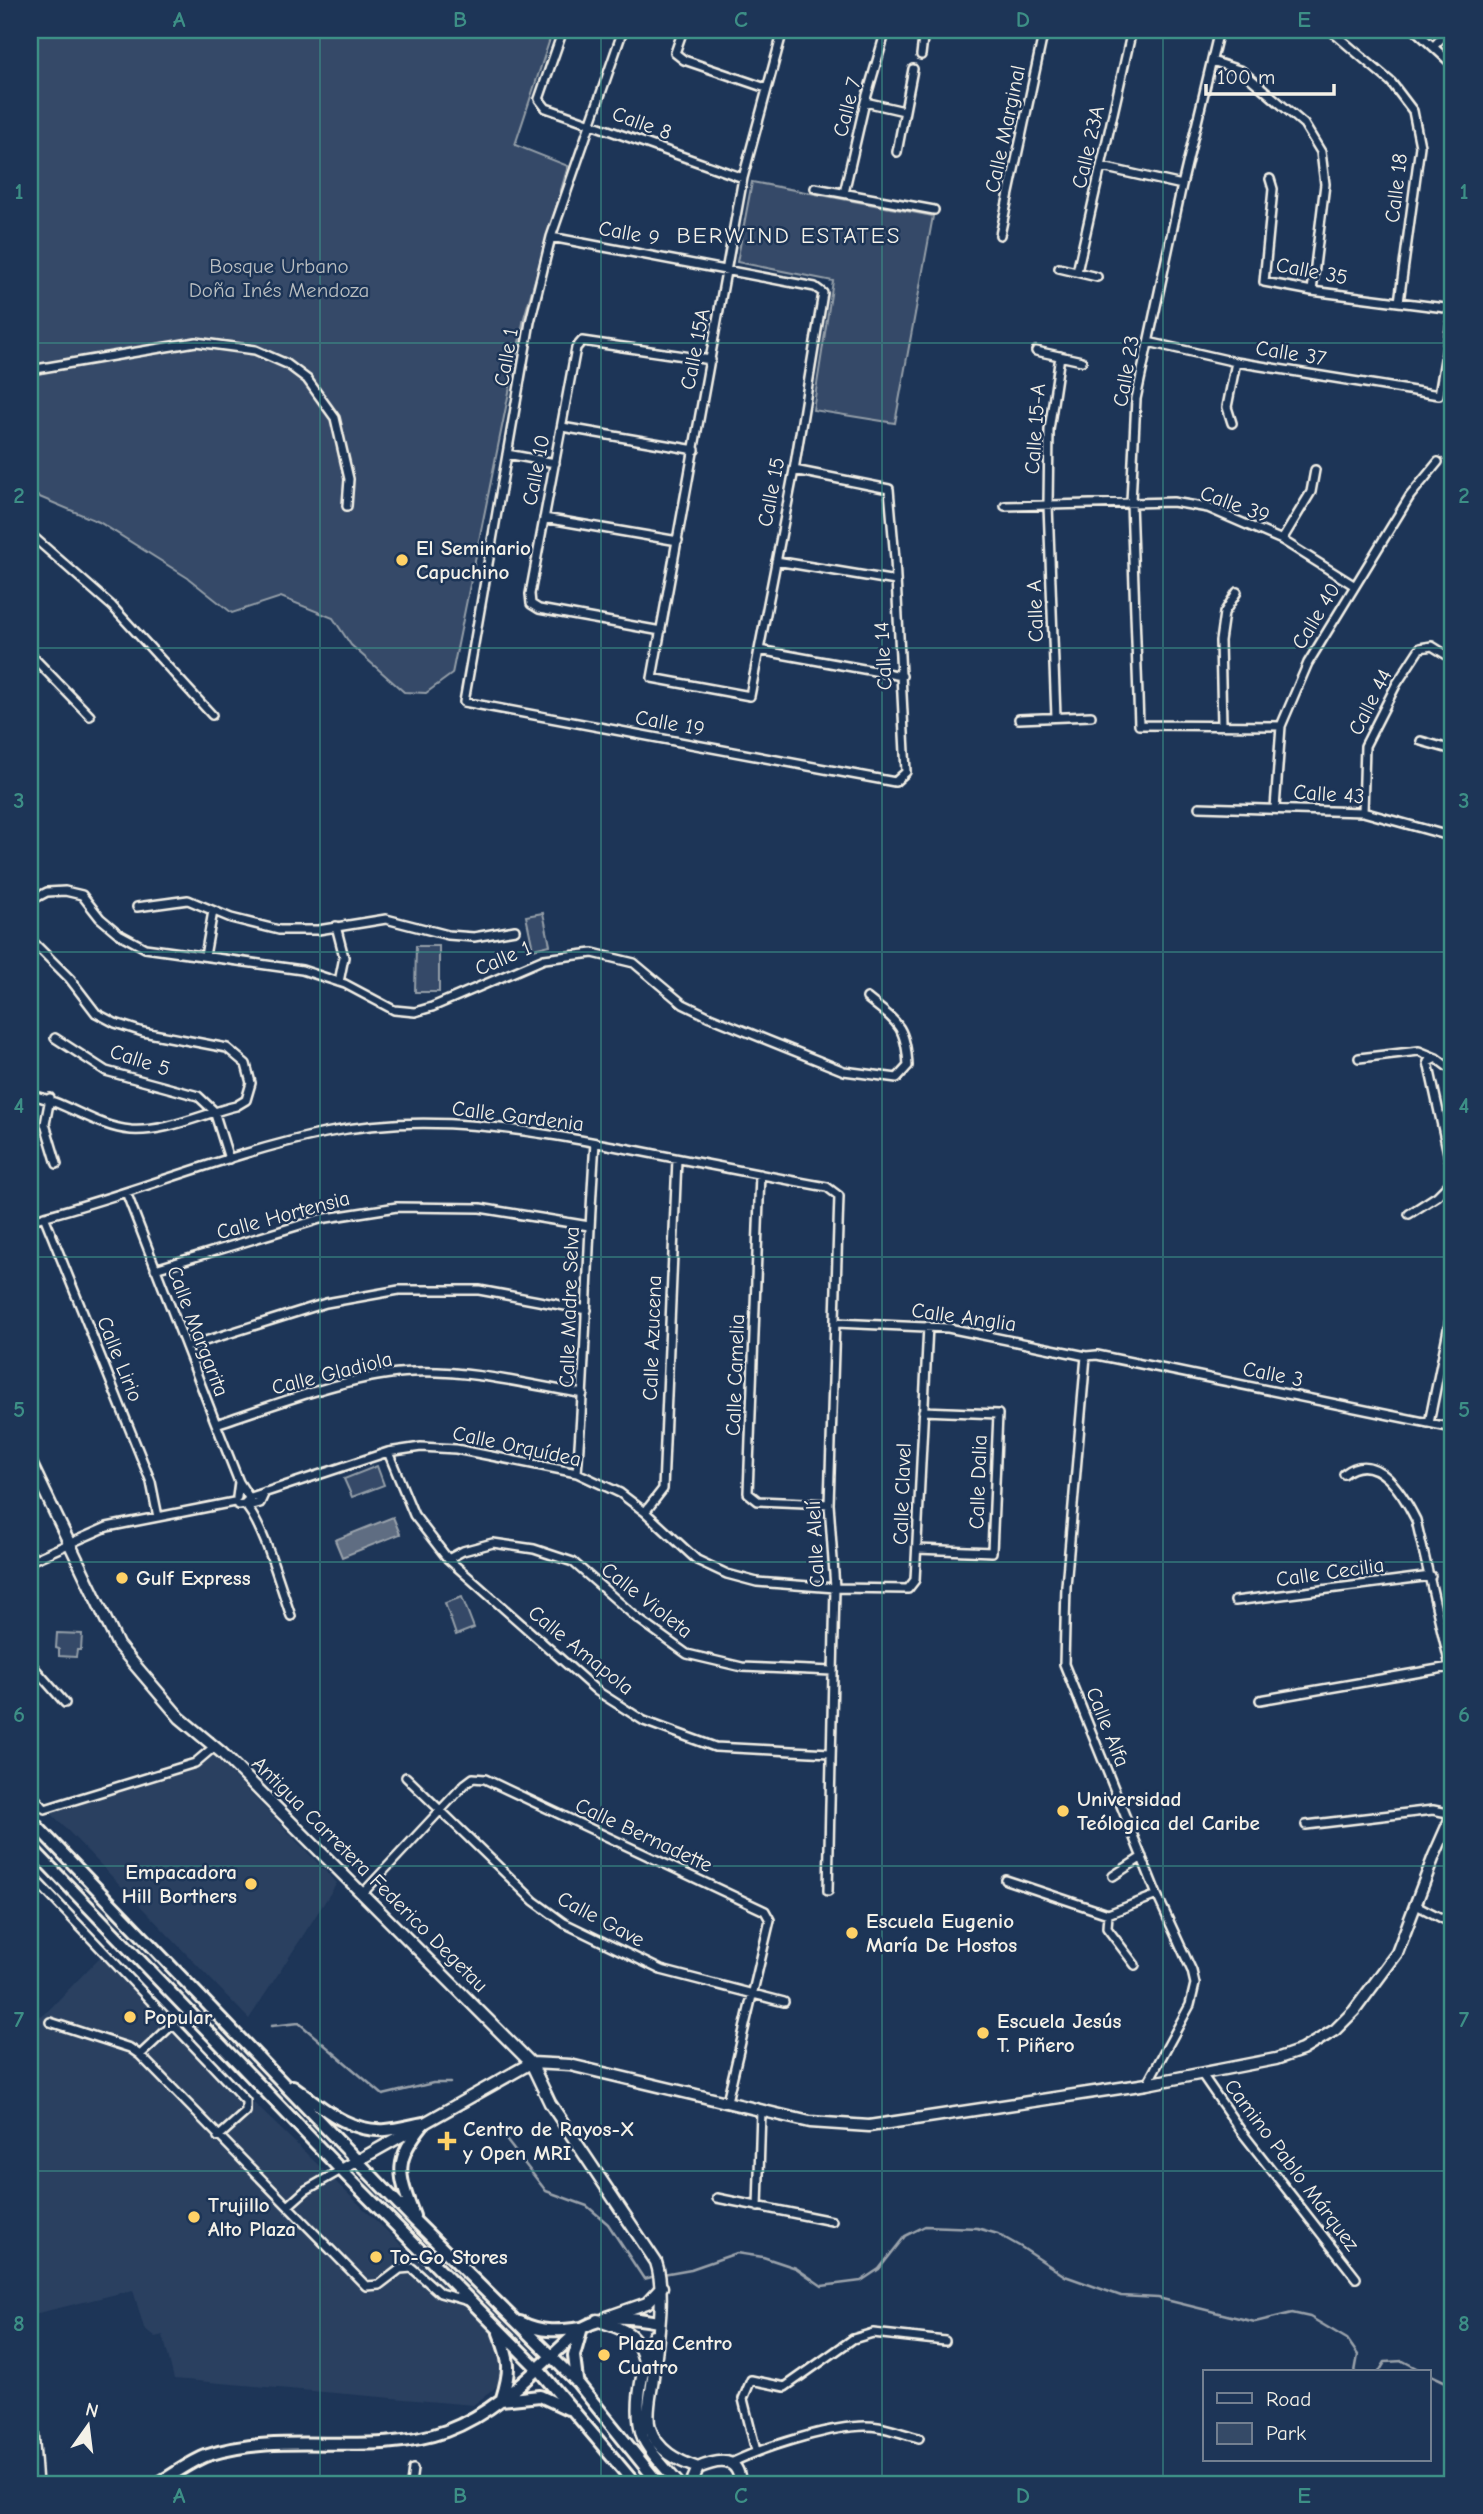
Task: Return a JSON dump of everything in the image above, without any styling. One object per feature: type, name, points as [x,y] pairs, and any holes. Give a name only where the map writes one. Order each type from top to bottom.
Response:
[{"type":"main road","points":[[30,1819],[415,2221],[578,2382],[659,2484]]},
{"type":"main road","points":[[30,1846],[341,2170],[537,2368],[635,2484]]},
{"type":"main road","points":[[273,2073],[335,2118],[354,2126],[385,2130],[424,2123]]},
{"type":"main road","points":[[415,2221],[401,2183],[401,2166],[408,2144],[424,2123]]},
{"type":"main road","points":[[157,2484],[207,2455],[247,2447],[409,2441],[447,2431],[501,2400],[582,2328],[597,2320],[619,2317],[658,2322]]},
{"type":"main road","points":[[512,2318],[544,2331],[582,2328]]},
{"type":"main road","points":[[496,2326],[510,2367],[501,2400]]},
{"type":"main road","points":[[578,2382],[574,2356],[582,2328]]},
{"type":"main road","points":[[501,2400],[540,2396],[575,2413]]},
{"type":"street","name":"Calle 8","points":[[563,30],[539,99],[546,108],[743,178]]},
{"type":"street","name":"Calle 1","points":[[464,701],[530,322],[551,237],[623,30]]},
{"type":"street","points":[[683,30],[675,53],[684,60],[766,88]]},
{"type":"street","name":"Calle 15A","points":[[750,696],[652,678],[743,178],[783,30]]},
{"type":"street","name":"Calle 7","points":[[844,193],[865,102],[886,30]]},
{"type":"street","points":[[920,55],[924,30]]},
{"type":"street","name":"Calle Marginal","points":[[999,236],[1044,30]]},
{"type":"street","name":"Calle 23A","points":[[1077,272],[1132,30]]},
{"type":"street","name":"Calle 23","points":[[1219,30],[1136,399],[1131,502],[1139,725],[1222,724]]},
{"type":"street","name":"Calle 18","points":[[1330,30],[1391,82],[1413,111],[1420,146],[1399,302]]},
{"type":"street","points":[[1415,30],[1453,65]]},
{"type":"street","points":[[1434,46],[1449,30]]},
{"type":"street","points":[[1212,61],[1242,71],[1304,124],[1321,152],[1325,184],[1312,291]]},
{"type":"street","points":[[897,152],[913,69]]},
{"type":"street","points":[[865,102],[904,111]]},
{"type":"street","points":[[1102,167],[1182,186]]},
{"type":"street","name":"Calle 35","points":[[1270,179],[1273,189],[1264,282],[1453,310]]},
{"type":"street","points":[[815,188],[934,210]]},
{"type":"street","name":"Calle 9","points":[[551,237],[815,287],[823,293]]},
{"type":"street","points":[[1059,268],[1097,277]]},
{"type":"street","name":"Calle 15","points":[[750,696],[794,470],[823,293]]},
{"type":"street","name":"Calle 37","points":[[1148,342],[1236,362],[1439,395],[1453,310]]},
{"type":"street","name":"Calle 10","points":[[661,631],[539,609],[531,604],[530,594],[544,517],[576,348],[582,341],[711,360]]},
{"type":"street","points":[[30,370],[196,342],[255,350],[287,365],[307,379],[335,418],[349,479],[347,506]]},
{"type":"street","name":"Calle 15-A","points":[[1036,351],[1082,361]]},
{"type":"street","name":"Calle 15-A","points":[[1048,505],[1049,430],[1060,356]]},
{"type":"street","points":[[1232,422],[1227,407],[1236,362]]},
{"type":"street","points":[[562,428],[695,450]]},
{"type":"street","points":[[507,454],[555,463]]},
{"type":"street","name":"Calle 40","points":[[1275,808],[1281,726],[1308,663],[1410,496],[1438,461]]},
{"type":"street","name":"Calle 14","points":[[794,470],[889,489],[906,772],[895,782],[871,777]]},
{"type":"street","points":[[1282,540],[1311,492],[1315,470]]},
{"type":"street","name":"Calle 39","points":[[1005,506],[1173,502],[1208,508],[1282,540],[1355,586]]},
{"type":"street","name":"Calle A","points":[[1048,505],[1056,717]]},
{"type":"street","points":[[544,517],[678,541]]},
{"type":"street","points":[[30,534],[112,606],[212,715]]},
{"type":"street","points":[[776,561],[896,581]]},
{"type":"street","points":[[1237,592],[1224,613],[1220,641],[1222,724],[1281,726]]},
{"type":"street","name":"Calle 44","points":[[1363,812],[1366,746],[1396,685],[1420,648],[1432,646],[1453,659]]},
{"type":"street","points":[[759,650],[902,676]]},
{"type":"street","points":[[30,654],[90,716]]},
{"type":"street","name":"Calle 19","points":[[464,701],[871,777]]},
{"type":"street","points":[[1019,719],[1091,716]]},
{"type":"street","points":[[1421,741],[1453,750]]},
{"type":"street","name":"Calle 43","points":[[1199,807],[1363,812],[1453,837]]},
{"type":"street","name":"Calle 1","points":[[30,901],[47,892],[65,891],[82,895],[100,918],[119,934],[145,948],[302,970],[339,982],[394,1010],[415,1012],[544,958],[593,953],[634,963],[683,1004],[710,1017],[844,1070],[897,1078],[908,1066],[906,1039],[893,1019],[867,998]]},
{"type":"street","points":[[137,907],[188,900],[231,918],[279,930],[318,930],[386,919],[436,932],[474,937],[515,930]]},
{"type":"street","points":[[205,956],[213,911]]},
{"type":"street","points":[[336,926],[344,957],[339,982]]},
{"type":"street","points":[[30,939],[70,979],[96,1013],[115,1023],[143,1032],[227,1048],[246,1064],[251,1083],[246,1100],[236,1106],[164,1127],[131,1130],[105,1124],[50,1098],[30,1095]]},
{"type":"street","name":"Calle 5","points":[[55,1038],[106,1071],[198,1096],[215,1111]]},
{"type":"street","points":[[1359,1058],[1419,1051],[1436,1058],[1453,1071]]},
{"type":"street","points":[[1409,1214],[1437,1196],[1453,1178],[1428,1062],[1436,1058]]},
{"type":"street","points":[[50,1098],[45,1124],[57,1164]]},
{"type":"street","points":[[215,1111],[229,1159]]},
{"type":"street","name":"Calle Gardenia","points":[[30,1220],[229,1159],[326,1133],[402,1123],[484,1124],[827,1187],[839,1196]]},
{"type":"street","name":"Calle Madre Selva","points":[[577,1474],[595,1143]]},
{"type":"street","name":"Calle Azucena","points":[[645,1511],[663,1489],[677,1158]]},
{"type":"street","name":"Calle Camelia","points":[[760,1174],[747,1493],[758,1501],[829,1504]]},
{"type":"street","name":"Calle Margarita","points":[[126,1192],[239,1482],[250,1496]]},
{"type":"street","name":"Calle Alelí","points":[[828,1891],[835,1588],[829,1504],[839,1196]]},
{"type":"street","name":"Calle Hortensia","points":[[155,1269],[320,1219],[397,1207],[480,1208],[589,1226]]},
{"type":"street","name":"Calle Lirio","points":[[44,1216],[151,1482],[159,1517]]},
{"type":"street","points":[[186,1347],[326,1303],[399,1290],[479,1290],[587,1310]]},
{"type":"street","points":[[1429,1423],[1453,1305]]},
{"type":"street","name":"Calle Anglia","points":[[836,1323],[928,1326],[1086,1356]]},
{"type":"street","name":"Calle Clavel","points":[[835,1588],[908,1589],[915,1580],[928,1326]]},
{"type":"street","name":"Calle 3","points":[[1086,1356],[1097,1355],[1453,1429]]},
{"type":"street","name":"Calle Alfa","points":[[1086,1356],[1066,1586],[1064,1664],[1157,1895],[1192,1971],[1195,1984],[1190,2005],[1147,2084]]},
{"type":"street","name":"Calle Gladiola","points":[[216,1424],[347,1383],[411,1372],[464,1373],[583,1394]]},
{"type":"street","name":"Calle Dalia","points":[[917,1549],[992,1552],[997,1455],[998,1415],[923,1411]]},
{"type":"street","name":"Calle Orquídea","points":[[250,1496],[388,1452],[421,1447],[456,1449],[577,1474],[620,1493],[645,1511],[697,1560],[718,1570],[757,1582],[835,1588]]},
{"type":"street","name":"Calle Amapola","points":[[388,1452],[414,1515],[448,1559],[597,1691],[644,1721],[715,1748],[830,1753]]},
{"type":"street","name":"Antigua Carretera Federico Degetau","points":[[30,1461],[118,1645],[180,1718],[215,1746],[531,2063],[550,2103],[645,2243],[658,2267],[661,2284],[649,2404],[650,2428],[662,2447],[676,2460],[698,2468]]},
{"type":"street","points":[[1344,1474],[1353,1467],[1366,1467],[1394,1482],[1416,1520],[1453,1679]]},
{"type":"street","name":"Calle Margarita","points":[[236,1499],[239,1482]]},
{"type":"street","points":[[236,1499],[239,1505],[260,1503],[265,1492]]},
{"type":"street","points":[[30,1561],[107,1527],[250,1496],[245,1505]]},
{"type":"street","points":[[245,1505],[264,1543],[291,1616]]},
{"type":"street","name":"Calle Violeta","points":[[448,1559],[463,1550],[493,1543],[534,1549],[573,1562],[637,1618],[687,1654],[742,1667],[832,1671]]},
{"type":"street","name":"Calle Cecilia","points":[[1235,1601],[1431,1576]]},
{"type":"street","points":[[30,1663],[65,1703]]},
{"type":"street","points":[[1261,1700],[1450,1667]]},
{"type":"street","points":[[30,1793],[45,1809],[195,1763],[215,1746]]},
{"type":"street","name":"Calle Gave","points":[[406,1777],[534,1901],[564,1923],[661,1970],[784,2002]]},
{"type":"street","name":"Calle Bernadette","points":[[362,1893],[473,1778],[485,1779],[765,1911],[771,1920],[727,2101]]},
{"type":"street","points":[[288,2207],[306,2190],[357,2159],[531,2063],[570,2065],[810,2122],[869,2126],[1147,2084],[1276,2059],[1302,2050],[1335,2030],[1354,2011],[1397,1953],[1453,1814],[1433,1810],[1306,1825]]},
{"type":"street","points":[[1114,1876],[1142,1857]]},
{"type":"street","points":[[30,1874],[246,2101],[246,2112],[218,2137]]},
{"type":"street","points":[[1006,1880],[1108,1914],[1157,1895]]},
{"type":"street","points":[[1416,1905],[1453,1924]]},
{"type":"street","points":[[1108,1914],[1107,1928],[1135,1965]]},
{"type":"street","points":[[50,2022],[130,2048],[141,2055],[366,2286],[379,2286],[400,2269],[412,2268],[440,2294],[473,2302]]},
{"type":"street","points":[[141,2055],[172,2025]]},
{"type":"street","name":"Camino Pablo Márquez","points":[[1201,2073],[1241,2131],[1356,2278]]},
{"type":"street","points":[[758,2207],[761,2110]]},
{"type":"street","points":[[717,2198],[832,2221]]},
{"type":"street","points":[[597,2320],[647,2303],[661,2284]]},
{"type":"street","points":[[597,2320],[631,2333],[641,2348],[644,2361]]},
{"type":"street","name":"Antigua Carretera Federico Degetau","points":[[658,2322],[644,2361],[639,2417],[643,2437],[679,2484]]},
{"type":"street","points":[[756,2451],[743,2399],[751,2380],[785,2387],[853,2339],[873,2333],[945,2341]]},
{"type":"street","points":[[30,2377],[38,2484]]},
{"type":"street","points":[[691,2484],[698,2468],[731,2463],[756,2451],[855,2427],[880,2427],[919,2438]]},
{"type":"street","points":[[731,2463],[739,2472],[740,2484]]},
{"type":"street","points":[[411,2484],[413,2469]]},
{"type":"shaded area","points":[[393,1517],[400,1534],[342,1557],[335,1540]]},
{"type":"shaded area","points":[[213,1755],[337,1883],[249,2019],[49,1811],[197,1765]]},
{"type":"shaded area","name":"Trujillo Alto Plaza","points":[[101,1956],[497,2337],[505,2360],[502,2381],[489,2393],[473,2405],[174,2379],[163,2335],[155,2337],[144,2328],[133,2290],[30,2315],[30,2017],[44,2015]]},
{"type":"green space","name":"Bosque Urbano Doña Inés Mendoza","points":[[30,30],[553,30],[515,145],[568,166],[524,318],[452,674],[426,693],[404,692],[351,645],[333,618],[281,597],[232,613],[188,578],[99,522],[30,493]]},
{"type":"green space","points":[[752,182],[933,216],[895,423],[813,410],[833,281],[737,262]]},
{"type":"green space","points":[[543,913],[550,945],[533,949],[526,916]]},
{"type":"green space","points":[[416,946],[439,946],[439,992],[415,992]]},
{"type":"green space","points":[[377,1466],[384,1485],[352,1497],[344,1479]]},
{"type":"green space","points":[[462,1597],[474,1628],[456,1635],[445,1603]]},
{"type":"green space","points":[[57,1633],[82,1634],[81,1650],[77,1650],[76,1657],[59,1656],[59,1649],[56,1648]]},
{"type":"waterway","points":[[271,2026],[299,2023],[383,2095],[433,2083],[450,2083]]},
{"type":"waterway","points":[[500,2132],[546,2191],[587,2206],[608,2224],[644,2279],[656,2276]]},
{"type":"waterway","points":[[663,2274],[691,2269],[737,2253],[763,2257],[796,2268],[822,2286],[861,2281],[879,2269],[905,2236],[925,2226],[977,2228],[998,2234],[1065,2276],[1121,2296],[1158,2298],[1255,2322],[1292,2313],[1310,2317],[1347,2339],[1358,2355],[1355,2370]]},
{"type":"waterway","points":[[1380,2370],[1385,2362],[1403,2361],[1420,2370]]},
{"type":"waterway","points":[[1430,2374],[1446,2382],[1453,2378]]},
{"type":"place","name":"El Seminario Capuchino","points":[[402,560]]},
{"type":"place","name":"Gulf Express","points":[[122,1578]]},
{"type":"place","name":"Universidad Teólogica del Caribe","points":[[1063,1811]]},
{"type":"place","name":"Empacadora Hill Borthers","points":[[251,1884]]},
{"type":"place","name":"Escuela Eugenio María De Hostos","points":[[852,1933]]},
{"type":"place","name":"Popular","points":[[130,2017]]},
{"type":"place","name":"Escuela Jesús T. Piñero","points":[[983,2033]]},
{"type":"place","name":"Centro de Rayos-X y Open MRI","points":[[447,2141]]},
{"type":"place","name":"Trujillo Alto Plaza","points":[[194,2217]]},
{"type":"place","name":"To-Go Stores","points":[[376,2257]]},
{"type":"place","name":"Plaza Centro Cuatro","points":[[604,2355]]},
{"type":"district","name":"BERWIND ESTATES","points":[[789,235]]}]
